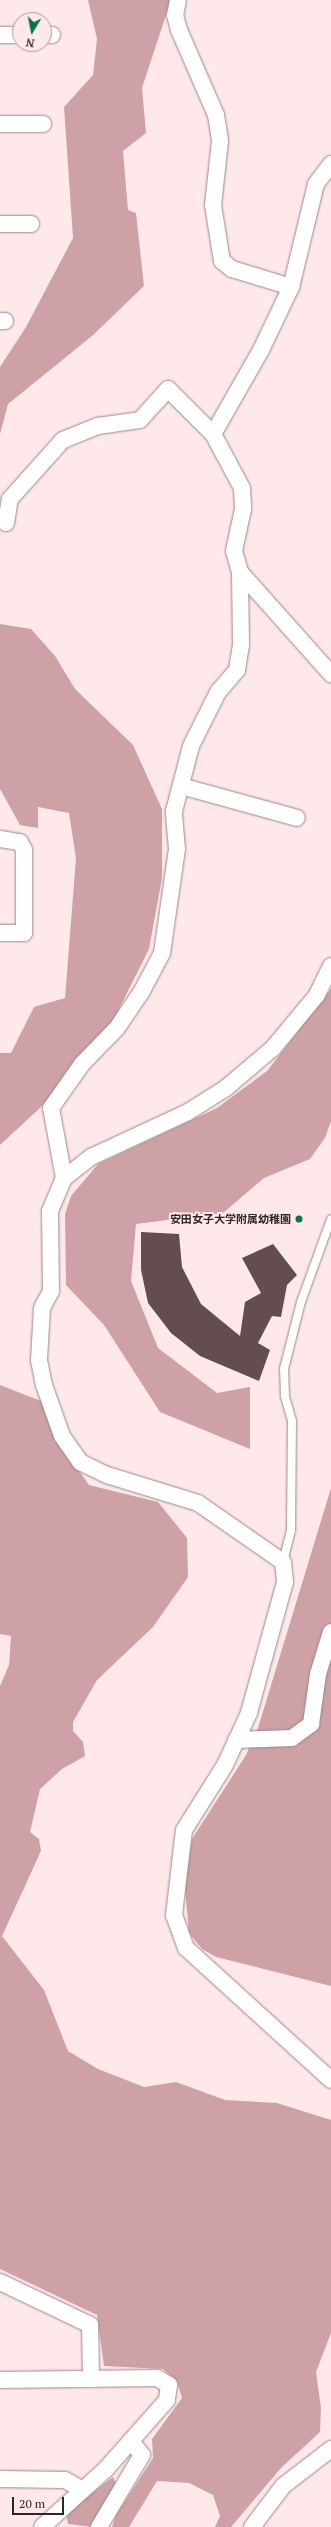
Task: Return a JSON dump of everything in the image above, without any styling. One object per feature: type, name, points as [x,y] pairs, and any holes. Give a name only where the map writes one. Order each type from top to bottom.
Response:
[{"type":"street","points":[[178,0],[175,15],[179,30],[216,115],[220,141],[213,205],[222,261],[232,268],[291,287]]},
{"type":"street","points":[[0,35],[12,35]]},
{"type":"street","points":[[0,124],[43,124]]},
{"type":"street","points":[[213,434],[261,350],[291,287],[316,184],[331,164]]},
{"type":"street","points":[[0,224],[31,224]]},
{"type":"street","points":[[6,523],[10,499],[63,440],[98,426],[140,420],[168,389],[213,434],[242,488],[243,509],[234,551],[240,572],[241,645],[237,670],[218,692],[191,746],[182,786],[174,811],[177,848],[162,953],[142,991],[117,1028],[82,1064],[51,1108],[64,1178]]},
{"type":"street","points":[[240,572],[331,674]]},
{"type":"street","points":[[182,786],[297,818]]},
{"type":"street","points":[[0,839],[20,842],[24,850],[24,933],[0,933]]},
{"type":"street","points":[[331,966],[316,995],[278,1042],[226,1088],[188,1112],[91,1157],[64,1178],[50,1211],[51,1291],[42,1308],[39,1360],[44,1385],[70,1451],[80,1462],[107,1475],[198,1503],[283,1562],[285,1582],[249,1713],[225,1765],[184,1830],[174,1915],[178,1932],[186,1948],[211,1973],[331,2080]]},
{"type":"street","points":[[236,1740],[292,1738],[311,1724],[318,1674],[331,1632]]},
{"type":"street","points":[[0,2282],[90,2325],[91,2380]]},
{"type":"street","points":[[0,2380],[157,2378],[169,2385],[167,2400],[106,2470],[81,2489],[42,2527]]},
{"type":"street","points":[[99,2527],[142,2455],[131,2441]]},
{"type":"street","points":[[252,2527],[283,2486],[331,2449]]},
{"type":"street","points":[[0,2479],[65,2480],[81,2489]]},
{"type":"lane","points":[[283,1562],[291,1531],[292,1421],[285,1396],[284,1369],[301,1302],[331,1219]]},
{"type":"shaded area","points":[[88,0],[171,0],[142,88],[146,133],[123,151],[128,210],[136,213],[144,286],[92,336],[8,404],[0,434],[0,367],[26,327],[73,238],[64,107],[93,75],[97,39]]},
{"type":"shaded area","points":[[0,624],[31,629],[55,656],[75,689],[133,745],[162,809],[162,878],[149,949],[112,1023],[40,1108],[0,1145],[0,1053],[11,1053],[34,1007],[65,998],[76,858],[69,813],[38,807],[38,828],[20,825],[0,789]]},
{"type":"shaded area","points":[[331,989],[331,1121],[325,1138],[310,1159],[264,1178],[223,1213],[136,1224],[131,1281],[158,1348],[217,1393],[250,1387],[250,1449],[160,1412],[104,1325],[66,1285],[65,1214],[71,1196],[98,1164],[217,1108],[267,1071]]},
{"type":"shaded area","points":[[0,1385],[41,1401],[61,1445],[89,1485],[158,1502],[187,1538],[188,1577],[153,1627],[97,1680],[73,1722],[73,1731],[83,1742],[85,1756],[62,1769],[40,1789],[30,1832],[39,1839],[41,1851],[2,1936],[44,1990],[68,2051],[98,2069],[144,2087],[176,2082],[225,2100],[277,2103],[331,2120],[331,2333],[316,2372],[321,2408],[320,2432],[281,2468],[231,2527],[215,2527],[220,2516],[213,2495],[189,2483],[157,2481],[129,2527],[112,2527],[116,2515],[153,2458],[152,2439],[182,2398],[177,2381],[163,2369],[104,2366],[97,2315],[0,2269],[0,1686],[9,1665],[11,1636],[0,1634]]},
{"type":"shaded area","points":[[331,1488],[331,1986],[216,1957],[202,1949],[189,1933],[185,1887],[192,1839],[246,1755],[258,1728]]},
{"type":"shaded area","points":[[113,2477],[117,2486],[92,2527],[68,2524],[66,2513]]},
{"type":"building","points":[[141,1232],[179,1234],[182,1267],[201,1304],[240,1336],[245,1302],[261,1293],[242,1258],[273,1244],[297,1275],[287,1285],[281,1317],[272,1316],[258,1343],[270,1350],[259,1381],[200,1356],[171,1333],[148,1303],[141,1270]]},
{"type":"place","name":"安田女子大学附属幼稚園","points":[[299,1219]]}]
